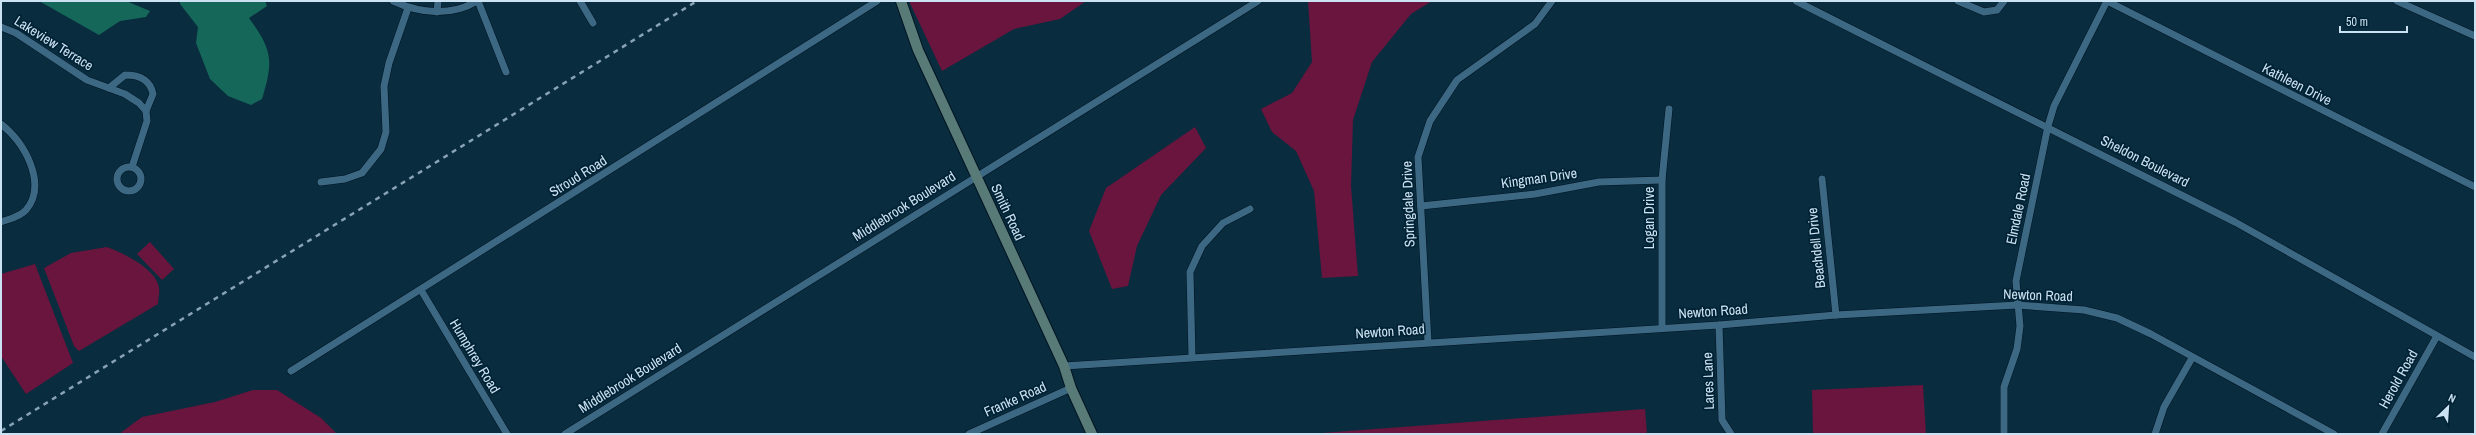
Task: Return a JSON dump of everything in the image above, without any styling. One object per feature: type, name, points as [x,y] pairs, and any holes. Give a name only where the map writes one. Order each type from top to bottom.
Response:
[{"type":"main road","name":"Smith Road","points":[[901,1],[917,48],[1064,366],[1071,388],[1092,434]]},
{"type":"street","points":[[393,1],[408,8],[437,12],[478,1],[506,72]]},
{"type":"street","points":[[437,12],[438,1]]},
{"type":"street","points":[[580,1],[593,23]]},
{"type":"street","name":"Stroud Road","points":[[291,371],[877,1]]},
{"type":"street","name":"Middlebrook Boulevard","points":[[565,434],[1258,1]]},
{"type":"street","name":"Springdale Drive","points":[[1428,342],[1418,157],[1430,122],[1457,80],[1535,24],[1552,1]]},
{"type":"street","name":"Sheldon Boulevard","points":[[1796,1],[2048,126],[2235,222],[2475,357]]},
{"type":"street","points":[[1958,1],[1984,12],[1997,10],[2004,1]]},
{"type":"street","name":"Elmdale Road","points":[[2004,434],[2004,387],[2017,348],[2020,326],[2017,306],[2016,281],[2048,126],[2054,106],[2107,1]]},
{"type":"street","name":"Kathleen Drive","points":[[2107,1],[2475,187]]},
{"type":"street","points":[[2397,1],[2475,36]]},
{"type":"street","points":[[321,182],[345,179],[362,173],[381,150],[386,132],[384,86],[389,63],[408,8]]},
{"type":"street","name":"Lakeview Terrace","points":[[1,27],[16,33],[87,80],[132,97],[146,111]]},
{"type":"street","points":[[109,88],[125,75],[143,78],[150,84],[153,94],[146,111],[147,121],[144,136],[132,167]]},
{"type":"street","name":"Logan Drive","points":[[1662,328],[1662,180],[1669,109]]},
{"type":"street","points":[[1,124],[20,144],[32,167],[34,188],[33,198],[25,210],[17,217],[1,222]]},
{"type":"street","name":"Beachdell Drive","points":[[1822,179],[1836,315]]},
{"type":"street","name":"Kingman Drive","points":[[1420,206],[1535,194],[1599,182],[1662,180]]},
{"type":"street","points":[[1192,357],[1190,272],[1202,246],[1223,223],[1250,209]]},
{"type":"street","name":"Humphrey Road","points":[[421,290],[507,434]]},
{"type":"street","name":"Newton Road","points":[[1064,366],[1662,328],[1836,315],[2017,306],[2084,310],[2117,318],[2151,334],[2192,358],[2334,434]]},
{"type":"street","name":"Lares Lane","points":[[1719,324],[1722,420],[1731,434]]},
{"type":"street","name":"Herold Road","points":[[2382,434],[2437,336]]},
{"type":"street","points":[[2155,434],[2164,407],[2192,358]]},
{"type":"street","name":"Franke Road","points":[[969,434],[1071,388]]},
{"type":"shaded area","points":[[39,1],[126,1],[150,11],[146,17],[120,21],[99,35]]},
{"type":"shaded area","points":[[180,1],[265,1],[267,6],[249,18],[257,29],[269,56],[268,74],[262,99],[251,105],[228,96],[210,79],[196,43],[198,27],[180,4]]},
{"type":"shaded area","points":[[909,1],[1086,1],[1060,19],[1014,29],[942,71]]},
{"type":"shaded area","points":[[1308,1],[1432,1],[1411,14],[1372,62],[1353,120],[1351,186],[1358,276],[1322,278],[1314,191],[1296,151],[1272,132],[1261,109],[1292,93],[1312,62]]},
{"type":"shaded area","points":[[1195,127],[1206,148],[1161,195],[1137,246],[1128,286],[1112,289],[1089,231],[1106,188]]},
{"type":"shaded area","points":[[150,242],[174,269],[162,280],[137,254]]},
{"type":"shaded area","points":[[107,247],[122,253],[146,268],[152,274],[157,281],[159,288],[158,304],[79,351],[74,346],[44,268],[71,253]]},
{"type":"shaded area","points":[[35,264],[73,363],[26,394],[1,356],[1,274]]},
{"type":"shaded area","points":[[1923,385],[1926,434],[1813,434],[1812,390]]},
{"type":"shaded area","points":[[253,390],[277,390],[321,418],[337,434],[119,434],[142,417],[215,402]]},
{"type":"shaded area","points":[[1645,409],[1647,434],[1308,434]]},
{"type":"railway","points":[[1,431],[697,1]]}]
